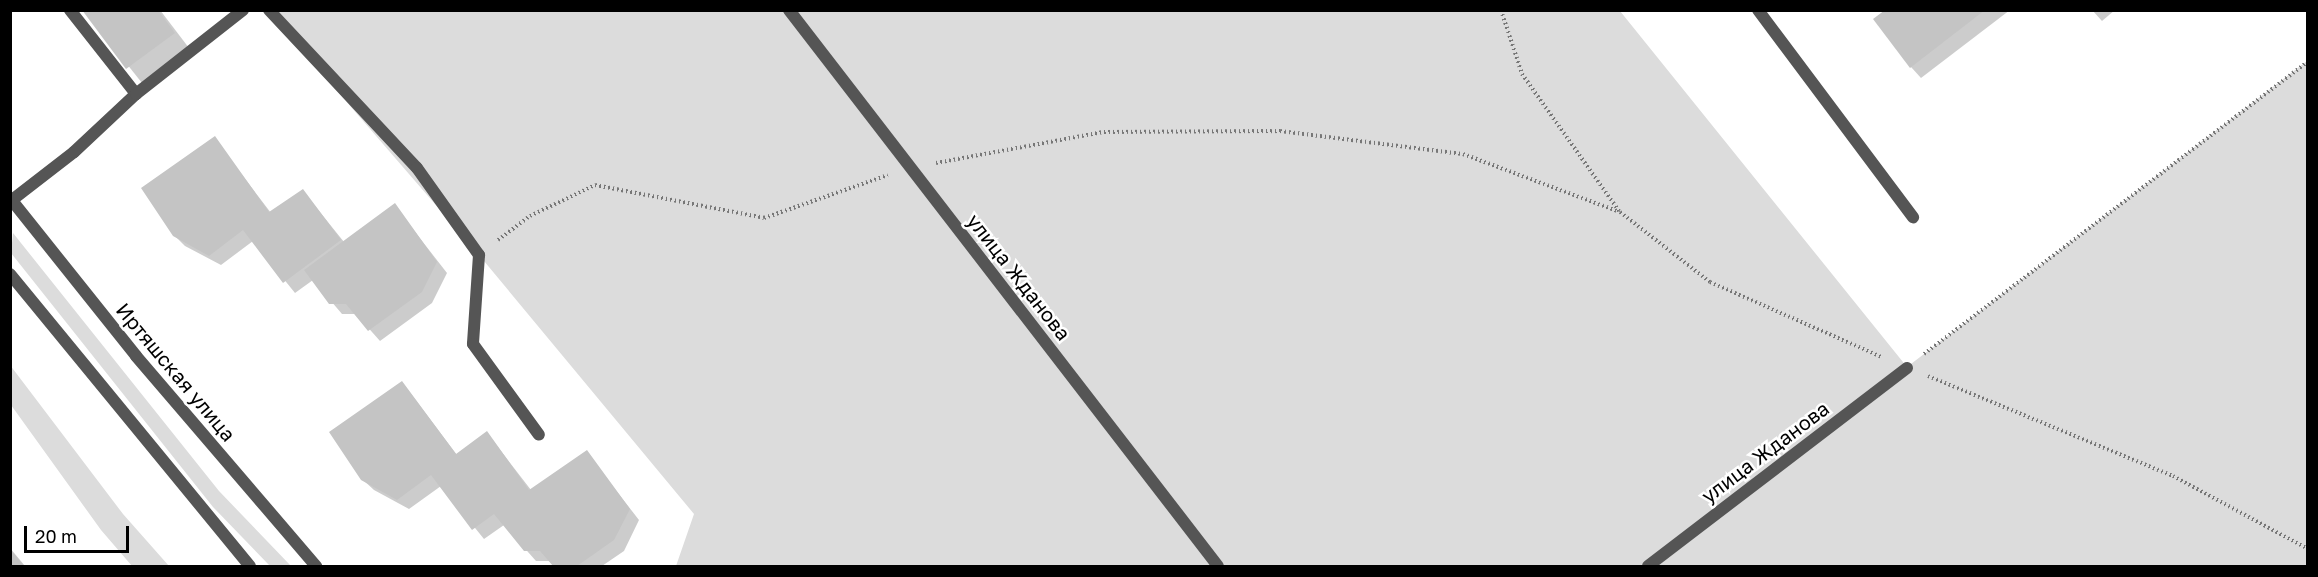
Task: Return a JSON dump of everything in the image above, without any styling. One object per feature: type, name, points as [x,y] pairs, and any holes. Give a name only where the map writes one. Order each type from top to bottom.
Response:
[{"type":"street","points":[[70,10],[136,94]]},
{"type":"street","points":[[11,200],[74,152],[136,94],[243,10]]},
{"type":"street","points":[[269,10],[417,168],[479,255],[473,344],[539,435]]},
{"type":"street","name":"улица Жданова","points":[[789,10],[1218,567]]},
{"type":"street","points":[[1758,10],[1913,217]]},
{"type":"street","name":"Иртяшская улица","points":[[11,200],[136,356],[316,567]]},
{"type":"street","points":[[10,274],[250,567]]},
{"type":"street","name":"улица Жданова","points":[[1648,567],[1907,368]]},
{"type":"path","points":[[1501,10],[1522,74],[1620,212],[1710,282],[1907,368],[2173,476],[2307,549]]},
{"type":"path","points":[[1907,368],[2307,61]]},
{"type":"path","points":[[479,255],[530,216],[596,185],[764,219],[910,168],[1104,132],[1280,131],[1463,154],[1620,212]]},
{"type":"shaded area","points":[[268,11],[1620,11],[1907,367],[2307,61],[2307,566],[676,566],[694,514],[479,255]]},
{"type":"shaded area","points":[[13,233],[219,491],[291,566],[270,566],[213,507],[11,253]]},
{"type":"shaded area","points":[[10,365],[123,514],[169,566],[132,566],[101,530],[11,405]]},
{"type":"building","points":[[82,10],[158,10],[175,33],[126,69]]},
{"type":"building","points":[[1885,10],[1985,10],[1910,68],[1873,19]]},
{"type":"building","points":[[215,136],[269,212],[303,189],[341,240],[283,283],[243,230],[209,256],[173,236],[141,188]]},
{"type":"building","points":[[395,203],[437,262],[422,292],[368,331],[346,304],[329,304],[304,270]]},
{"type":"building","points":[[402,381],[456,454],[487,431],[529,490],[587,450],[630,509],[614,540],[577,566],[553,566],[540,551],[524,551],[494,514],[472,530],[431,475],[397,500],[361,480],[329,432]]},
{"type":"building","points":[[10,549],[24,566],[10,566]]}]
